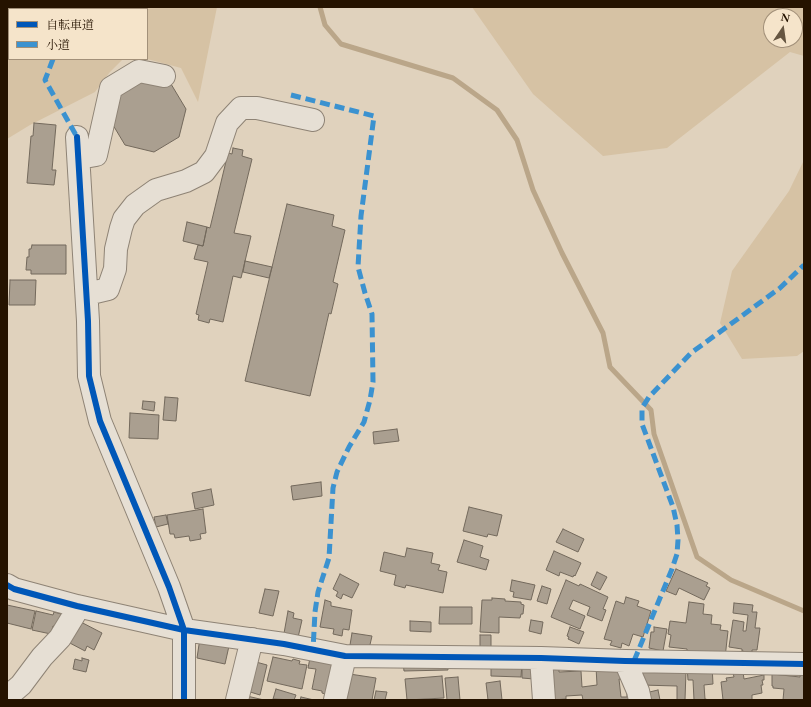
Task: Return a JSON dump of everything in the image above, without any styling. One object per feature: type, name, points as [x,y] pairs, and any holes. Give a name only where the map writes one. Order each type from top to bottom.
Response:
[{"type":"street","points":[[79,158],[96,155],[111,88],[139,71],[164,76]]},
{"type":"street","points":[[87,294],[108,289],[115,270],[116,249],[121,228],[124,219],[135,205],[156,190],[186,181],[204,172],[216,156],[227,123],[241,108],[257,108],[312,120]]},
{"type":"street","points":[[78,137],[87,294],[89,376],[100,421],[169,587],[184,630],[184,700]]},
{"type":"street","points":[[7,585],[14,589],[77,606],[184,630],[284,644],[345,656],[541,658],[804,664]]},
{"type":"street","points":[[7,697],[21,685],[42,656],[60,638],[74,615],[77,606]]},
{"type":"street","points":[[237,700],[252,639]]},
{"type":"street","points":[[335,700],[345,656]]},
{"type":"street","points":[[541,658],[544,700]]},
{"type":"street","points":[[625,661],[638,691],[640,700]]},
{"type":"shaded area","points":[[7,7],[217,7],[198,102],[181,68],[148,59],[148,8],[8,8],[8,60],[122,60],[110,72],[95,92],[30,125],[7,139]]},
{"type":"shaded area","points":[[472,7],[804,7],[804,56],[790,52],[667,148],[603,156],[533,94]]},
{"type":"shaded area","points":[[804,160],[804,351],[797,356],[742,359],[720,323],[732,271],[789,191]]},
{"type":"building","points":[[142,77],[171,84],[186,109],[179,137],[154,152],[125,145],[110,120],[117,92]]},
{"type":"building","points":[[34,123],[56,125],[52,170],[56,170],[54,185],[27,183],[31,136],[33,136]]},
{"type":"building","points":[[233,148],[243,150],[242,156],[252,159],[234,233],[251,236],[241,278],[233,276],[223,322],[210,319],[209,323],[198,320],[199,315],[196,314],[208,262],[194,259],[198,245],[203,246],[207,227],[210,228],[228,153],[232,154]]},
{"type":"building","points":[[287,204],[334,215],[332,226],[345,230],[333,282],[338,284],[331,314],[329,313],[310,396],[245,381]]},
{"type":"building","points":[[187,222],[207,227],[203,246],[183,241]]},
{"type":"building","points":[[32,245],[66,245],[66,274],[31,274],[31,270],[26,270],[27,257],[29,257],[29,249],[31,249]]},
{"type":"building","points":[[245,261],[272,267],[269,278],[243,272]]},
{"type":"building","points":[[10,280],[36,280],[35,305],[9,305]]},
{"type":"building","points":[[165,397],[178,398],[176,421],[163,420]]},
{"type":"building","points":[[143,401],[155,402],[154,411],[142,409]]},
{"type":"building","points":[[130,413],[159,415],[158,439],[129,438]]},
{"type":"building","points":[[397,429],[399,441],[374,444],[373,432]]},
{"type":"building","points":[[321,482],[322,496],[293,500],[291,486]]},
{"type":"building","points":[[211,489],[214,505],[195,509],[192,493]]},
{"type":"building","points":[[469,507],[502,515],[497,536],[488,534],[487,537],[463,531]]},
{"type":"building","points":[[203,509],[206,533],[200,534],[201,539],[190,541],[189,536],[175,538],[174,534],[170,534],[167,515]]},
{"type":"building","points":[[166,515],[168,524],[156,527],[154,517]]},
{"type":"building","points":[[563,529],[584,539],[578,552],[556,542]]},
{"type":"building","points":[[464,540],[483,546],[480,557],[489,560],[486,570],[457,562]]},
{"type":"building","points":[[407,548],[433,553],[431,563],[440,565],[438,570],[447,572],[443,593],[406,585],[405,588],[394,585],[396,575],[380,571],[384,552],[405,557]]},
{"type":"building","points":[[554,551],[581,563],[575,576],[574,575],[573,577],[560,572],[559,576],[546,570]]},
{"type":"building","points":[[676,569],[708,583],[706,586],[710,588],[704,600],[679,588],[676,595],[666,591]]},
{"type":"building","points":[[597,572],[607,577],[600,590],[591,585]]},
{"type":"building","points":[[340,574],[359,584],[352,598],[343,594],[341,599],[336,596],[338,592],[333,589]]},
{"type":"building","points":[[512,580],[535,585],[531,600],[513,597],[514,592],[510,591]]},
{"type":"building","points":[[566,580],[579,586],[580,584],[608,597],[603,609],[606,610],[602,621],[587,615],[590,607],[573,600],[569,609],[585,616],[580,629],[551,617]]},
{"type":"building","points":[[542,586],[551,589],[547,604],[537,601]]},
{"type":"building","points":[[265,589],[279,591],[273,616],[259,613]]},
{"type":"building","points":[[626,597],[639,601],[637,606],[651,611],[643,637],[633,634],[629,646],[622,643],[621,648],[610,645],[612,641],[604,639],[616,601],[624,604]]},
{"type":"building","points":[[492,598],[521,602],[521,604],[524,605],[523,614],[521,614],[520,618],[499,617],[499,633],[480,632],[482,600],[492,600]]},
{"type":"building","points":[[325,600],[331,602],[331,606],[352,610],[349,630],[343,629],[342,636],[333,634],[334,629],[320,627]]},
{"type":"building","points":[[689,602],[704,604],[703,614],[712,615],[711,624],[721,625],[720,630],[728,631],[725,658],[687,651],[687,649],[669,647],[671,635],[668,634],[670,621],[686,623]]},
{"type":"building","points":[[734,603],[753,605],[752,612],[757,612],[755,628],[760,628],[757,650],[752,650],[752,653],[742,651],[742,649],[729,647],[733,620],[744,622],[743,631],[746,631],[748,615],[733,613]]},
{"type":"building","points":[[7,605],[35,611],[31,629],[7,623]]},
{"type":"building","points":[[440,607],[472,607],[472,624],[439,624]]},
{"type":"building","points":[[36,611],[53,615],[54,612],[61,614],[58,627],[53,626],[51,634],[32,630]]},
{"type":"building","points":[[288,611],[294,613],[293,618],[302,620],[297,642],[283,639]]},
{"type":"building","points":[[77,620],[102,633],[94,650],[87,646],[85,651],[66,641]]},
{"type":"building","points":[[531,620],[543,622],[541,634],[529,631]]},
{"type":"building","points":[[410,621],[431,622],[431,632],[410,631]]},
{"type":"building","points":[[570,627],[584,632],[579,644],[568,639],[569,637],[567,636]]},
{"type":"building","points":[[654,627],[667,629],[663,651],[649,648],[651,632],[654,632]]},
{"type":"building","points":[[352,633],[372,636],[369,649],[350,645]]},
{"type":"building","points":[[480,635],[491,635],[491,648],[480,648]]},
{"type":"building","points":[[200,638],[229,646],[225,664],[197,658]]},
{"type":"building","points":[[273,657],[292,661],[293,659],[300,661],[299,664],[307,665],[302,689],[267,681]]},
{"type":"building","points":[[82,658],[89,660],[86,672],[73,669],[75,659],[82,661]]},
{"type":"building","points":[[310,658],[339,665],[332,696],[322,693],[322,691],[312,689],[316,669],[308,668]]},
{"type":"building","points":[[447,661],[448,670],[404,671],[403,662]]},
{"type":"building","points":[[256,662],[267,665],[260,695],[247,691]]},
{"type":"building","points":[[491,662],[522,663],[521,677],[491,676]]},
{"type":"building","points":[[559,665],[559,672],[581,671],[582,687],[597,685],[596,667],[622,665],[623,679],[619,679],[621,697],[627,697],[627,688],[632,700],[583,700],[582,695],[566,696],[566,699],[553,700],[546,666]]},
{"type":"building","points":[[712,665],[713,684],[704,685],[705,699],[709,700],[694,700],[693,680],[688,680],[687,666]]},
{"type":"building","points":[[522,667],[534,667],[534,679],[522,678]]},
{"type":"building","points":[[641,669],[686,671],[685,700],[677,700],[677,686],[641,685]]},
{"type":"building","points":[[743,672],[744,679],[764,675],[764,680],[762,680],[763,685],[761,685],[762,693],[752,695],[752,700],[723,700],[721,682],[727,681],[726,678],[734,677],[733,673]]},
{"type":"building","points":[[343,673],[376,678],[372,700],[339,700]]},
{"type":"building","points":[[772,674],[800,677],[800,674],[804,674],[804,700],[783,700],[784,689],[773,688]]},
{"type":"building","points":[[442,676],[444,698],[407,700],[405,679]]},
{"type":"building","points":[[458,677],[460,700],[447,700],[445,678]]},
{"type":"building","points":[[500,681],[502,700],[488,700],[486,683]]},
{"type":"building","points":[[276,689],[296,695],[294,700],[273,699]]},
{"type":"building","points":[[658,690],[660,700],[643,700],[641,694]]},
{"type":"building","points":[[376,691],[387,692],[385,700],[374,700]]},
{"type":"building","points":[[247,696],[264,700],[246,700]]},
{"type":"building","points":[[301,697],[314,700],[300,700]]},
{"type":"waterway","points":[[320,7],[325,25],[341,44],[453,78],[497,110],[517,140],[533,190],[562,253],[603,333],[610,367],[651,410],[654,434],[697,557],[731,580],[804,611]]},
{"type":"marked path","points":[[53,60],[45,80],[77,137]]},
{"type":"marked path","points":[[291,95],[374,116],[361,216],[358,267],[372,314],[373,382],[364,422],[349,447],[337,472],[333,488],[329,558],[318,592],[315,612],[313,650]]},
{"type":"marked path","points":[[634,661],[672,569],[677,554],[678,540],[677,525],[673,507],[642,424],[642,408],[649,397],[691,353],[780,288],[804,265]]},
{"type":"cycle path","points":[[77,137],[88,321],[89,376],[100,421],[169,587],[184,630],[184,700]]},
{"type":"cycle path","points":[[7,585],[14,589],[77,606],[184,630],[284,644],[345,656],[541,658],[804,664]]}]
